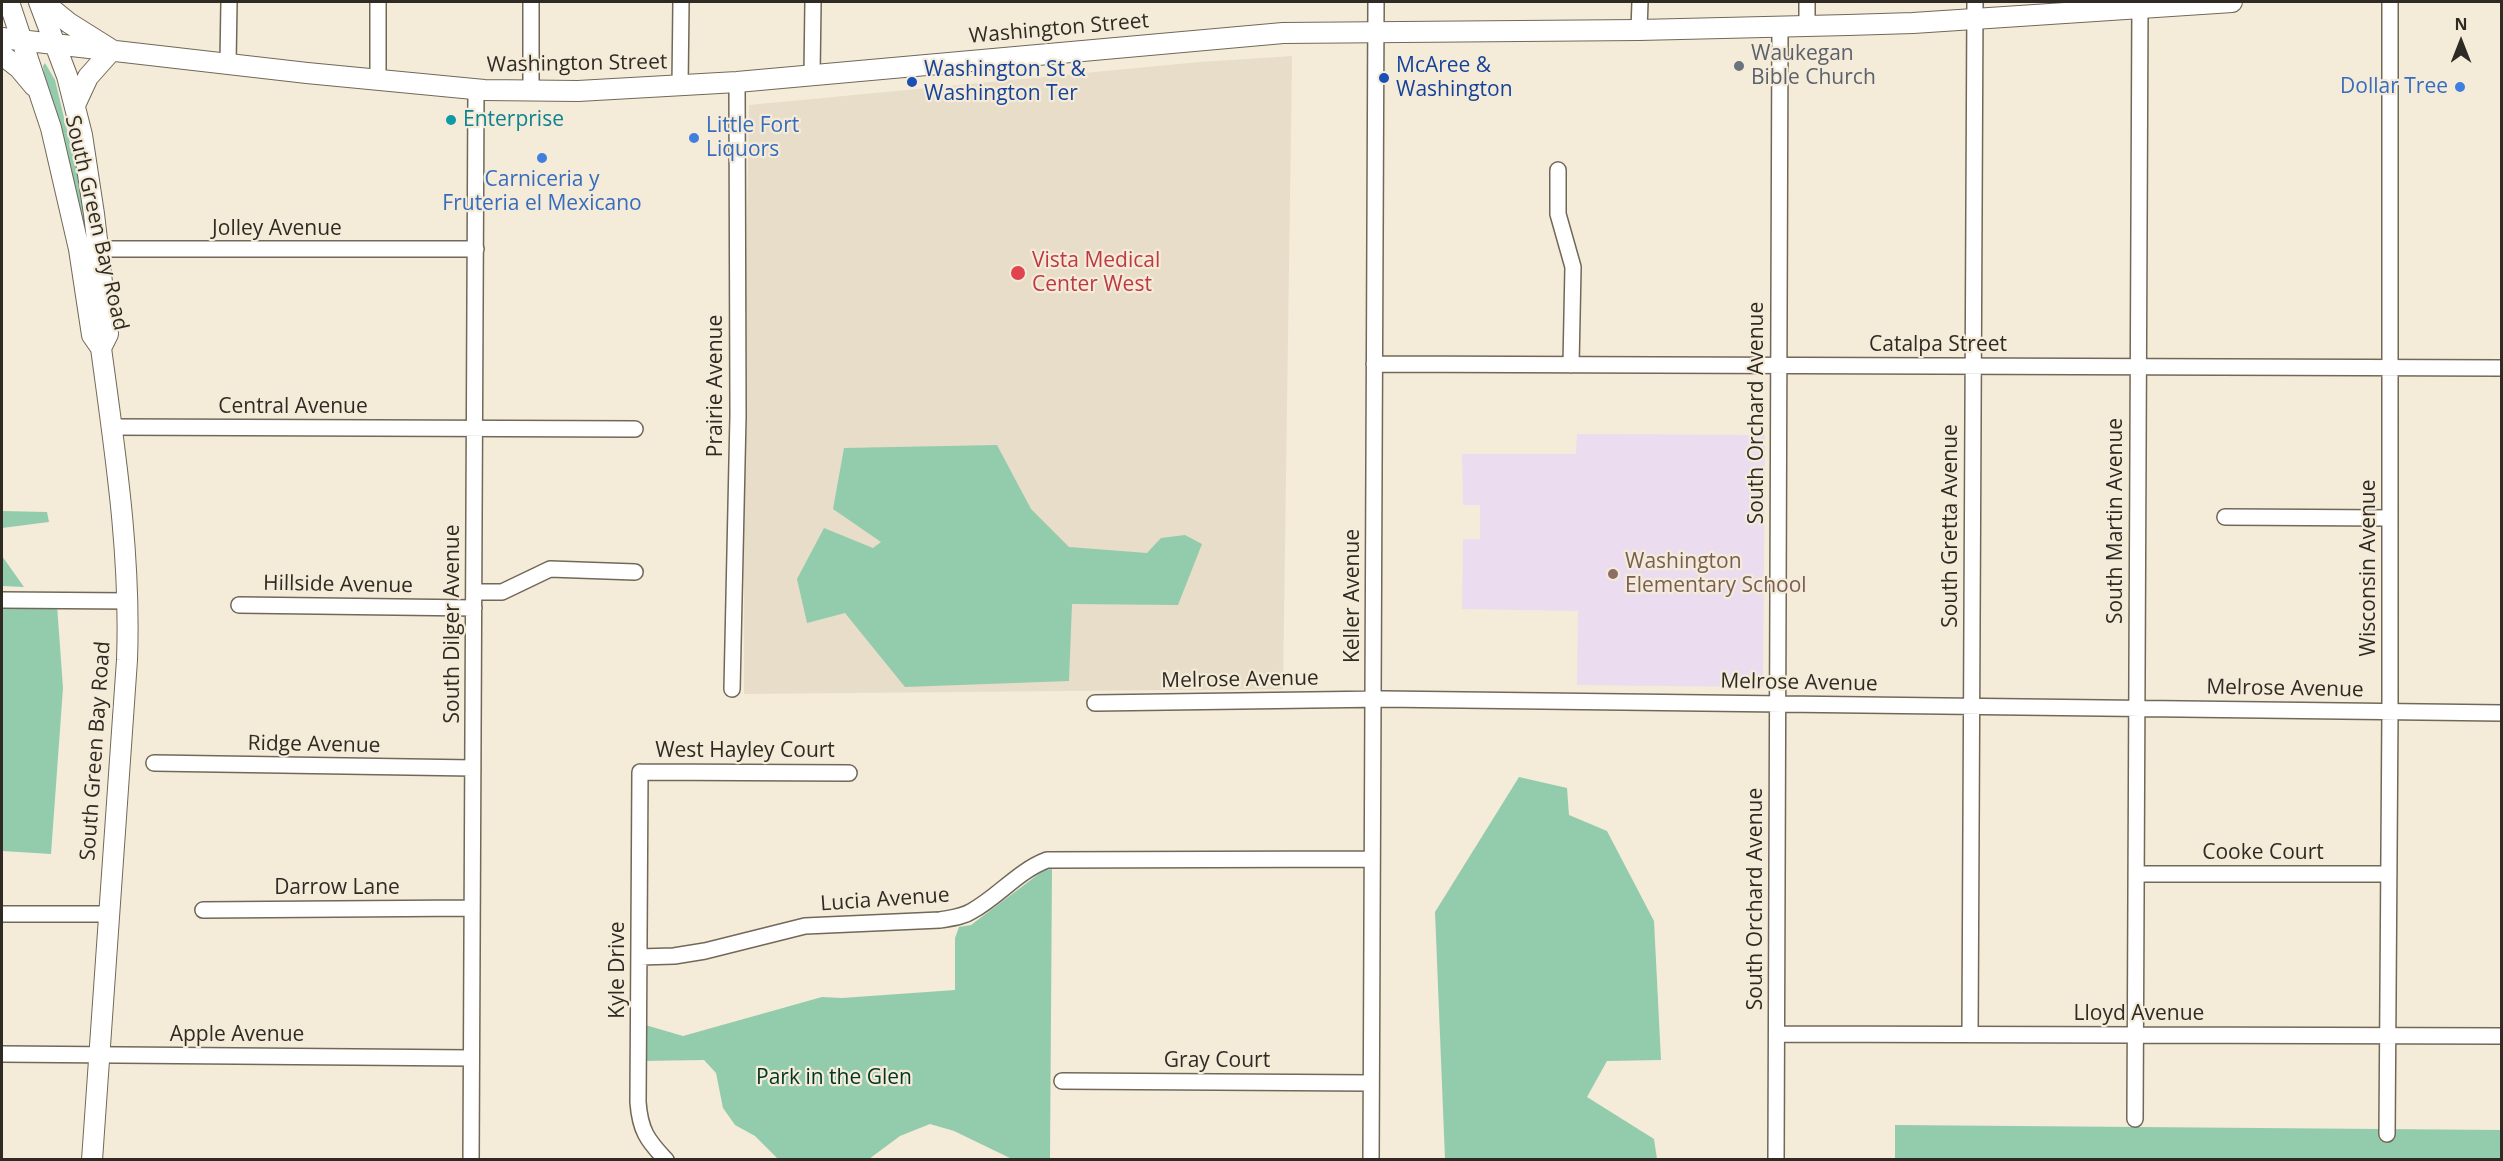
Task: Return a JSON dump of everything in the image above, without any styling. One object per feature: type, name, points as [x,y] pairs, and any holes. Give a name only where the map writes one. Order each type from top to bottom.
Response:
[{"type":"main road","name":"South Green Bay Road","points":[[9,2],[40,93],[88,249]]},
{"type":"main road","name":"South Green Bay Road","points":[[41,2],[75,105],[86,153],[92,335],[101,348],[112,427],[123,510],[129,601],[127,660],[92,1160]]},
{"type":"main road","points":[[41,2],[112,50],[88,77],[75,105]]},
{"type":"main road","name":"Washington Street","points":[[2,38],[378,80],[476,89],[578,91],[680,87],[1283,33],[1806,27],[1975,10],[2232,2]]},
{"type":"main road","points":[[2,55],[19,68],[40,93]]},
{"type":"street","points":[[228,63],[229,2]]},
{"type":"street","points":[[378,2],[378,80]]},
{"type":"street","points":[[531,2],[531,90]]},
{"type":"street","points":[[680,87],[681,2]]},
{"type":"street","points":[[812,75],[813,2]]},
{"type":"street","name":"Keller Avenue","points":[[1371,1160],[1376,2]]},
{"type":"street","points":[[1639,30],[1640,2]]},
{"type":"street","points":[[1806,27],[1807,2]]},
{"type":"street","name":"Wisconsin Avenue","points":[[2387,1134],[2390,711],[2390,2]]},
{"type":"street","name":"South Martin Avenue","points":[[2135,1119],[2140,5]]},
{"type":"street","name":"South Gretta Avenue","points":[[1970,1034],[1975,10]]},
{"type":"street","name":"South Orchard Avenue","points":[[1776,1160],[1780,27]]},
{"type":"street","name":"Prairie Avenue","points":[[732,689],[738,416],[737,82]]},
{"type":"street","name":"South Dilger Avenue","points":[[471,1160],[476,89]]},
{"type":"street","points":[[1558,170],[1558,214],[1573,267],[1571,365]]},
{"type":"street","name":"Jolley Avenue","points":[[88,249],[476,249]]},
{"type":"street","name":"Catalpa Street","points":[[1374,364],[2502,368]]},
{"type":"street","name":"Central Avenue","points":[[112,427],[635,429]]},
{"type":"street","points":[[2224,517],[2390,518]]},
{"type":"street","name":"Hillside Avenue","points":[[239,605],[474,600],[502,592],[550,569],[634,572]]},
{"type":"street","points":[[2,600],[129,601]]},
{"type":"street","name":"Melrose Avenue","points":[[1095,703],[1373,699],[2502,713]]},
{"type":"street","name":"Ridge Avenue","points":[[154,763],[473,768]]},
{"type":"street","name":"West Hayley Court","points":[[635,768],[849,773]]},
{"type":"street","name":"Kyle Drive","points":[[635,768],[639,957],[639,1121],[645,1134],[666,1160]]},
{"type":"street","name":"Lucia Avenue","points":[[639,957],[674,956],[705,951],[805,926],[940,920],[958,917],[972,912],[1024,872],[1047,860],[1372,859]]},
{"type":"street","name":"Cooke Court","points":[[2136,874],[2389,874]]},
{"type":"street","name":"Darrow Lane","points":[[203,910],[471,908]]},
{"type":"street","points":[[2,914],[108,914]]},
{"type":"street","name":"Lloyd Avenue","points":[[1777,1034],[2502,1036]]},
{"type":"street","name":"Apple Avenue","points":[[2,1054],[471,1058]]},
{"type":"street","name":"Gray Court","points":[[1062,1081],[1371,1083]]},
{"type":"shaded area","name":"Vista Medical Center West","points":[[1292,56],[1283,689],[744,694],[744,427],[749,105],[1200,62]]},
{"type":"shaded area","name":"Washington Elementary School","points":[[1577,434],[1765,435],[1763,687],[1577,685],[1578,611],[1462,609],[1463,539],[1480,539],[1480,505],[1463,505],[1462,454],[1576,454]]},
{"type":"green space","points":[[45,63],[55,80],[88,218],[84,234],[45,82],[43,66]]},
{"type":"green space","points":[[997,445],[1031,509],[1069,547],[1147,553],[1161,538],[1185,535],[1202,544],[1178,605],[1072,604],[1069,681],[905,687],[845,613],[807,623],[797,579],[824,528],[873,548],[881,542],[833,509],[844,448]]},
{"type":"green space","points":[[2,511],[47,512],[49,522],[2,528]]},
{"type":"green space","points":[[2,556],[24,587],[2,586]]},
{"type":"green space","points":[[2,605],[57,605],[63,688],[51,854],[2,851]]},
{"type":"green space","points":[[1519,777],[1567,788],[1569,815],[1607,831],[1654,921],[1661,1060],[1607,1061],[1587,1097],[1654,1139],[1657,1159],[1445,1159],[1435,912]]},
{"type":"green space","name":"Park in the Glen","points":[[1052,869],[1050,1158],[1012,1159],[954,1131],[930,1124],[900,1136],[869,1159],[778,1159],[755,1136],[735,1125],[723,1108],[716,1073],[704,1060],[642,1061],[642,1024],[683,1036],[822,997],[842,998],[955,990],[955,938],[959,927],[971,925],[1044,870]]},
{"type":"green space","points":[[1895,1125],[2502,1130],[2501,1160],[1895,1160]]},
{"type":"place","name":"Waukegan Bible Church","points":[[1739,66]]},
{"type":"place","name":"McAree & Washington","points":[[1384,78]]},
{"type":"place","name":"Washington St & Washington Ter","points":[[912,82]]},
{"type":"place","name":"Dollar Tree","points":[[2460,87]]},
{"type":"place","name":"Enterprise","points":[[451,120]]},
{"type":"place","name":"Little Fort Liquors","points":[[694,138]]},
{"type":"place","name":"Carniceria y Fruteria el Mexicano","points":[[542,158]]},
{"type":"place","name":"Vista Medical Center West","points":[[1018,273]]},
{"type":"place","name":"Washington Elementary School","points":[[1613,574]]}]
